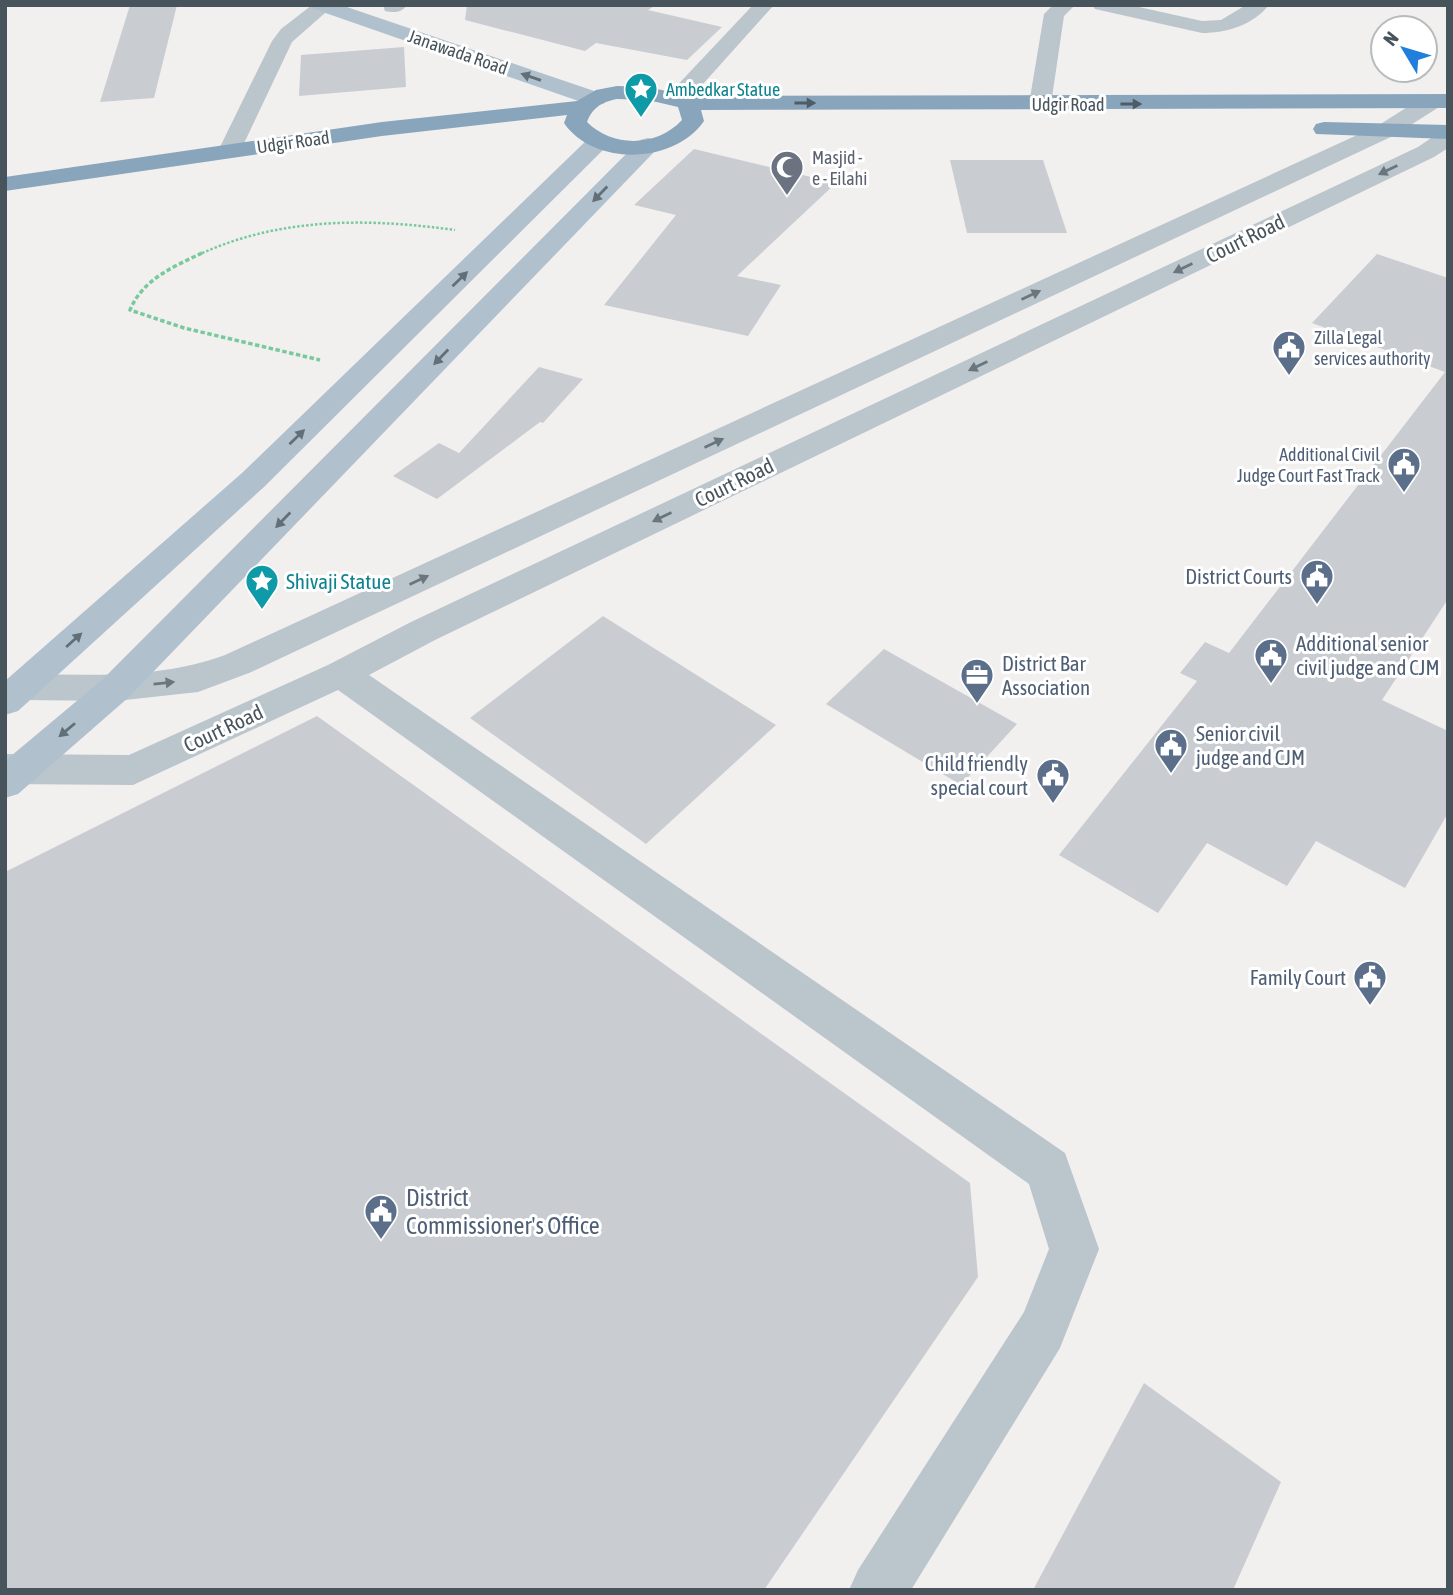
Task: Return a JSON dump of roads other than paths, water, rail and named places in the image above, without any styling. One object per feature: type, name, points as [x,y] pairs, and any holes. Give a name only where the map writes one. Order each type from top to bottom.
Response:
[{"type":"highway","points":[[637,92],[686,108],[686,131],[670,140],[648,145],[621,146],[598,142],[582,133],[584,110],[617,93],[637,92]]},
{"type":"highway","name":"Udgir Road","points":[[686,108],[1038,118],[1439,102]]},
{"type":"highway","name":"Udgir Road","points":[[686,108],[1003,124]]},
{"type":"highway","name":"Udgir Road","points":[[5,184],[382,129],[584,110]]},
{"type":"highway","name":"Udgir Road","points":[[5,200],[420,139],[584,110]]},
{"type":"highway","points":[[1305,129],[1448,134]]},
{"type":"main road","name":"Janawada Road","points":[[322,6],[584,110]]},
{"type":"main road","name":"Janawada Road","points":[[392,6],[418,16]]},
{"type":"main road","points":[[572,70],[637,92]]},
{"type":"main road","points":[[14,694],[253,480],[598,142]]},
{"type":"main road","points":[[11,773],[117,688],[648,145]]},
{"type":"street","points":[[686,108],[764,5]]},
{"type":"street","points":[[1038,118],[1054,14],[1065,5]]},
{"type":"street","points":[[1102,5],[1217,28],[1232,25],[1259,5]]},
{"type":"street","points":[[230,151],[282,41],[322,6]]},
{"type":"street","points":[[14,694],[117,688],[198,679],[237,664],[1387,130],[1439,102]]},
{"type":"street","name":"Court Road","points":[[11,773],[133,770],[341,674],[423,631],[1426,152],[1448,134]]},
{"type":"street","points":[[792,407],[824,439]]},
{"type":"street","points":[[341,674],[1048,1168],[1074,1249],[1042,1330],[878,1590]]},
{"type":"place","name":"Ambedkar Statue","points":[[641,119]]},
{"type":"place","name":"Masjid - e - Eilahi","points":[[787,197]]},
{"type":"place","name":"Zilla Legal services authority","points":[[1289,377]]},
{"type":"place","name":"Additional Civil Judge Court Fast Track","points":[[1404,494]]},
{"type":"place","name":"District Courts","points":[[1317,606]]},
{"type":"place","name":"Shivaji Statue","points":[[262,611]]},
{"type":"place","name":"Additional senior civil judge and CJM","points":[[1271,685]]},
{"type":"place","name":"District Bar Association","points":[[977,705]]},
{"type":"place","name":"Senior civil judge and CJM","points":[[1171,775]]},
{"type":"place","name":"Child friendly special court","points":[[1053,805]]},
{"type":"place","name":"Family Court","points":[[1370,1007]]},
{"type":"place","name":"District Commissioner's Office","points":[[381,1241]]}]
